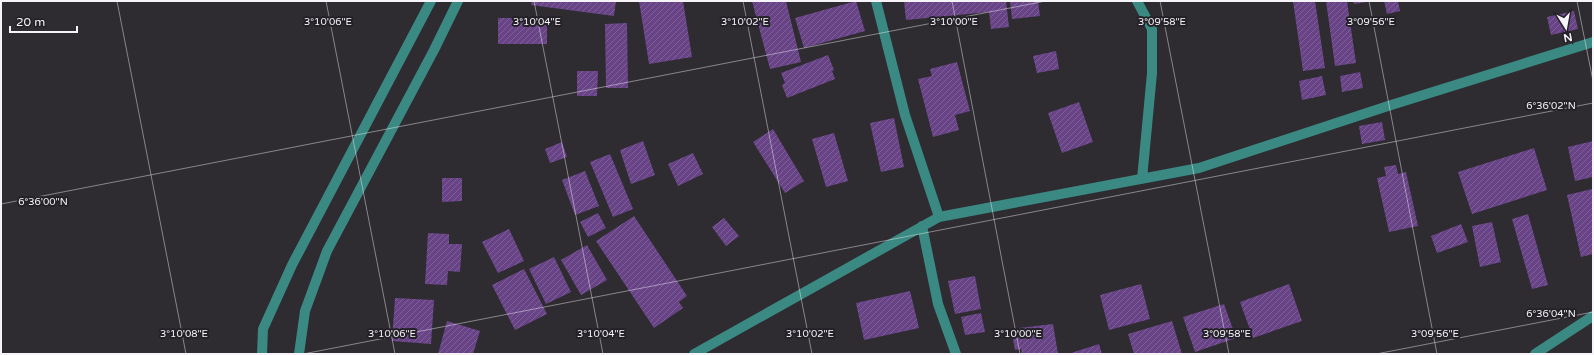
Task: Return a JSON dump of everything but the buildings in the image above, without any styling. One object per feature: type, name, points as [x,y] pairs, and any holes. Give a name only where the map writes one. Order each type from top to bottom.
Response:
[{"type":"street","points":[[262,354],[263,329],[292,265],[431,1]]},
{"type":"street","points":[[299,354],[305,311],[327,251],[434,50],[458,1]]},
{"type":"street","points":[[876,1],[905,115],[939,217]]},
{"type":"street","points":[[1137,1],[1152,29],[1152,73],[1142,179]]},
{"type":"street","points":[[694,354],[939,217],[1199,168],[1380,108],[1593,42]]},
{"type":"street","points":[[922,226],[938,304],[956,354]]},
{"type":"street","points":[[1535,354],[1593,316]]}]
